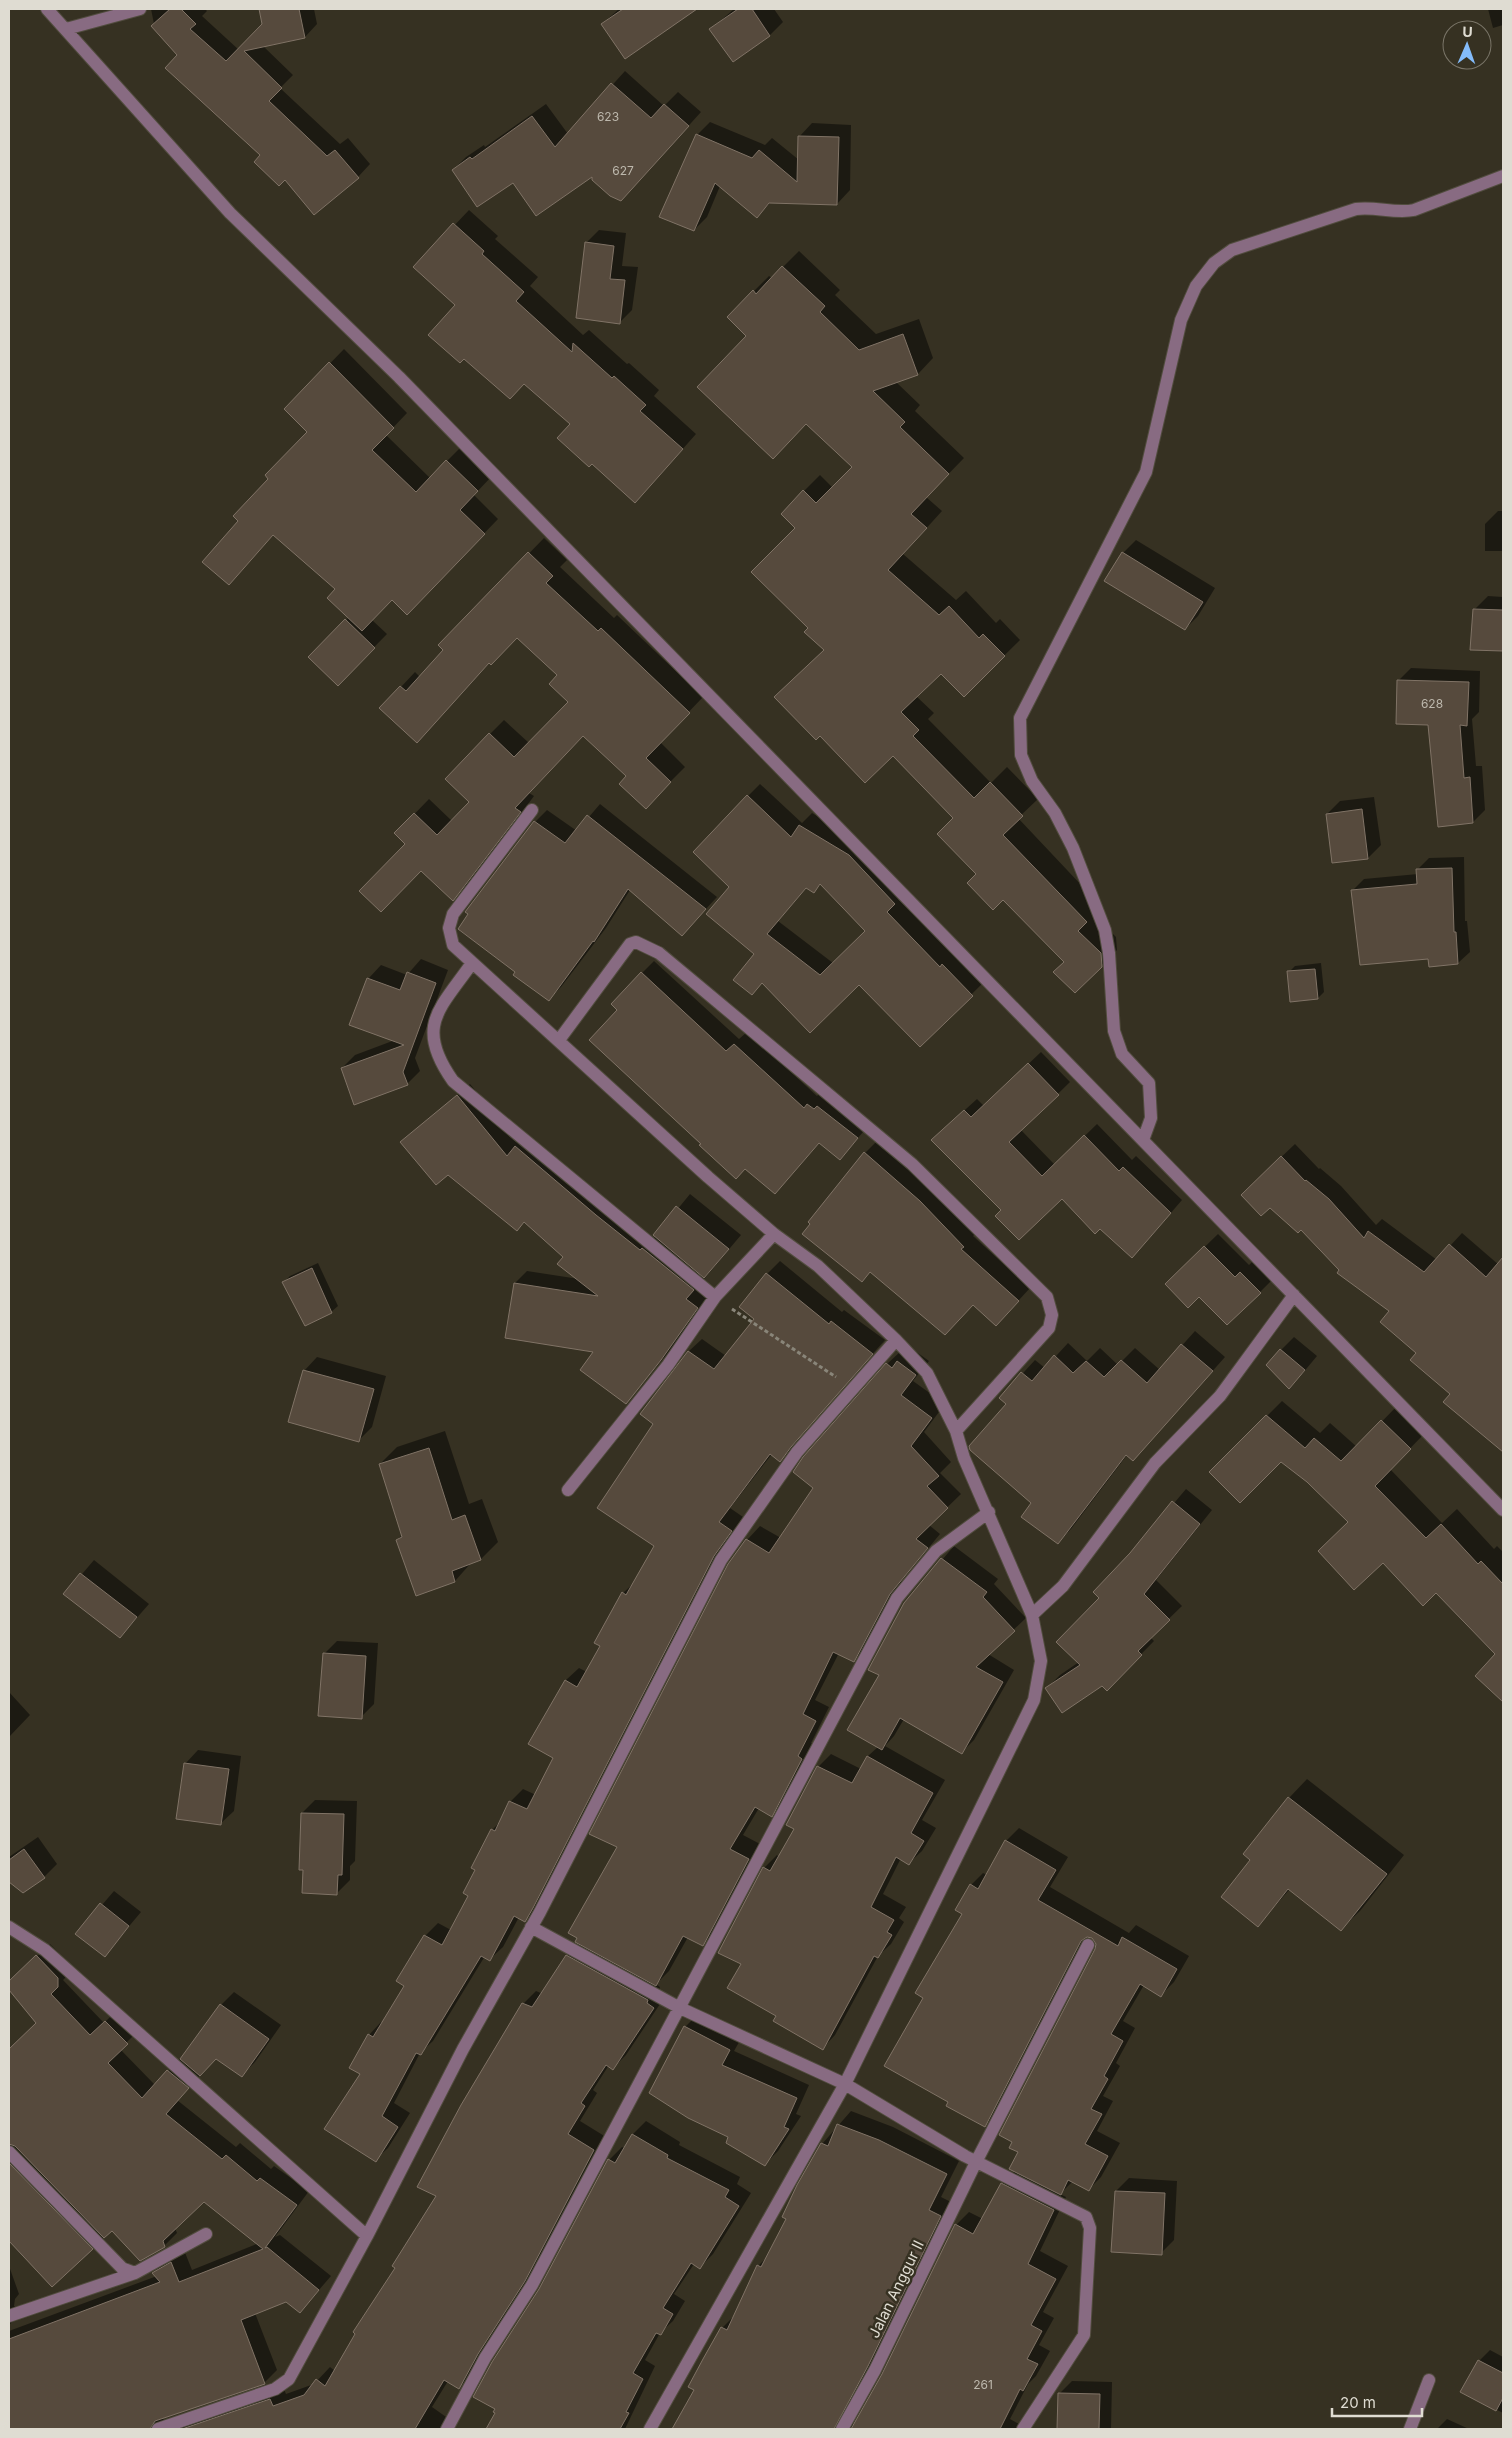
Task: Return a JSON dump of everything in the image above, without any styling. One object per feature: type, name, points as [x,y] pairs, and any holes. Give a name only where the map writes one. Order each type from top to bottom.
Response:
[{"type":"street","points":[[47,9],[230,213],[399,377],[1503,1510]]},
{"type":"street","points":[[66,29],[140,9]]},
{"type":"street","points":[[1143,1140],[1152,1118],[1149,1083],[1122,1054],[1114,1031],[1109,953],[1105,930],[1073,848],[1055,813],[1032,781],[1021,756],[1020,718],[1146,472],[1181,320],[1196,286],[1214,264],[1232,250],[1356,209],[1374,208],[1406,212],[1503,176]]},
{"type":"street","points":[[532,810],[453,914],[449,928],[452,945],[470,967],[559,1040],[708,1178],[774,1234],[818,1266],[896,1340],[927,1373],[956,1431],[964,1458],[1032,1615],[1041,1661],[1034,1700],[845,2084],[650,2429]]},
{"type":"street","points":[[559,1040],[630,944],[642,943],[659,953],[912,1164],[1047,1297],[1052,1315],[1049,1328],[956,1431]]},
{"type":"street","points":[[470,967],[439,1008],[434,1034],[434,1047],[440,1062],[453,1081],[715,1297]]},
{"type":"street","points":[[568,1490],[668,1365],[715,1297],[774,1234]]},
{"type":"street","points":[[1032,1615],[1063,1586],[1155,1463],[1220,1396],[1294,1294]]},
{"type":"street","points":[[158,2429],[276,2389],[289,2379],[300,2363],[463,2049],[532,1927],[721,1560],[797,1452],[853,1392],[896,1340]]},
{"type":"street","points":[[447,2429],[485,2358],[532,2285],[897,1598],[936,1551],[989,1512]]},
{"type":"street","points":[[9,1927],[45,1950],[367,2236]]},
{"type":"street","points":[[532,1927],[680,2008],[845,2084],[976,2162],[1086,2217],[1090,2228],[1084,2335],[1023,2429]]},
{"type":"street","name":"Jalan Anggur II","points":[[842,2429],[875,2370],[976,2162],[1088,1945]]},
{"type":"street","points":[[9,2152],[122,2268],[135,2273]]},
{"type":"street","points":[[9,2316],[135,2273],[206,2234]]},
{"type":"street","points":[[1410,2429],[1429,2380]]},
{"type":"path","points":[[715,1297],[849,1386],[853,1392]]},
{"type":"building","points":[[170,9],[181,9],[196,24],[190,29],[226,61],[262,24],[259,9],[299,9],[305,38],[244,51],[282,88],[269,101],[327,156],[335,150],[359,178],[314,215],[285,180],[279,186],[254,162],[260,155],[165,68],[177,55],[151,26]]},
{"type":"building","points":[[623,9],[697,9],[625,59],[601,24]]},
{"type":"building","points":[[738,9],[752,9],[770,36],[733,62],[709,29]]},
{"type":"building","points":[[611,83],[651,118],[664,104],[689,126],[621,201],[610,196],[592,180],[592,177],[536,216],[513,183],[477,207],[452,170],[470,157],[472,159],[532,116],[555,147]]},
{"type":"building","points":[[696,134],[752,158],[759,150],[797,182],[798,136],[839,137],[837,205],[769,203],[757,218],[715,183],[694,231],[659,217]]},
{"type":"building","points":[[453,223],[484,251],[482,254],[524,292],[516,301],[572,352],[573,343],[612,378],[614,376],[646,405],[640,411],[683,449],[635,503],[592,464],[589,467],[557,438],[570,424],[524,384],[510,399],[464,359],[460,363],[428,335],[455,305],[413,267]]},
{"type":"building","points":[[585,242],[614,246],[610,279],[625,280],[620,324],[576,318]]},
{"type":"building","points":[[782,266],[825,306],[820,312],[859,350],[903,334],[918,375],[873,391],[905,422],[900,427],[949,474],[911,514],[927,528],[888,570],[939,615],[949,606],[979,638],[983,634],[1005,656],[964,697],[941,674],[901,712],[919,730],[913,736],[974,798],[990,782],[1023,816],[1003,835],[1087,922],[1078,931],[1101,953],[1102,967],[1075,993],[1053,972],[1064,962],[1003,900],[993,910],[967,883],[976,874],[937,834],[953,818],[893,756],[865,783],[820,736],[816,740],[774,697],[824,650],[804,632],[808,628],[751,572],[795,528],[781,514],[803,490],[816,503],[852,467],[806,424],[773,459],[697,387],[746,336],[727,317],[753,290],[756,294]]},
{"type":"building","points":[[329,362],[394,428],[372,450],[416,492],[446,460],[478,491],[460,510],[485,534],[407,615],[392,600],[362,631],[327,598],[335,589],[273,535],[229,585],[202,562],[238,521],[233,516],[268,479],[265,475],[307,432],[284,409]]},
{"type":"building","points":[[528,552],[553,576],[546,583],[598,631],[601,628],[690,713],[646,758],[671,782],[646,809],[619,784],[626,776],[583,736],[515,808],[521,812],[453,901],[421,871],[381,912],[359,891],[405,844],[394,833],[414,813],[437,835],[469,802],[445,779],[489,733],[514,757],[568,702],[549,684],[557,675],[517,638],[491,665],[489,663],[417,743],[379,708],[400,686],[406,691],[443,650],[438,645]]},
{"type":"building","points":[[1122,552],[1203,602],[1185,630],[1104,581]]},
{"type":"building","points":[[1473,609],[1503,610],[1503,651],[1470,650]]},
{"type":"building","points":[[345,619],[375,648],[338,686],[308,657]]},
{"type":"building","points":[[1397,680],[1469,682],[1467,726],[1460,725],[1464,778],[1470,777],[1473,823],[1438,827],[1428,725],[1396,724]]},
{"type":"building","points":[[747,795],[791,837],[799,825],[849,855],[895,904],[887,912],[940,967],[942,964],[973,996],[920,1047],[859,985],[810,1033],[762,983],[752,995],[733,980],[754,954],[706,914],[729,887],[693,852]],"holes":[[[820,884],[865,931],[820,975],[767,934],[806,888],[814,893]]]},
{"type":"building","points":[[1362,809],[1368,859],[1332,863],[1326,814]]},
{"type":"building","points":[[587,815],[706,909],[682,936],[628,889],[594,942],[549,1001],[513,975],[515,972],[458,929],[468,914],[465,912],[534,821],[565,843]]},
{"type":"building","points":[[1452,868],[1454,932],[1456,932],[1458,964],[1429,967],[1428,959],[1360,965],[1351,890],[1417,884],[1416,869]]},
{"type":"building","points":[[1315,969],[1318,999],[1290,1002],[1287,971]]},
{"type":"building","points":[[407,972],[436,983],[403,1072],[408,1085],[354,1105],[341,1068],[404,1045],[349,1025],[367,978],[400,990]]},
{"type":"building","points":[[641,972],[726,1051],[734,1044],[804,1108],[807,1104],[814,1109],[817,1106],[858,1138],[840,1160],[819,1143],[775,1194],[745,1169],[736,1179],[699,1145],[701,1144],[589,1040],[617,1010],[611,1004]]},
{"type":"building","points":[[1028,1063],[1059,1095],[1009,1142],[1042,1176],[1084,1135],[1119,1171],[1123,1167],[1171,1213],[1132,1258],[1100,1229],[1095,1234],[1062,1199],[1019,1240],[995,1216],[1001,1210],[931,1140],[964,1110],[971,1117]]},
{"type":"building","points":[[457,1095],[507,1156],[515,1146],[596,1215],[640,1250],[642,1248],[694,1290],[686,1299],[698,1308],[661,1360],[626,1404],[580,1370],[593,1352],[505,1338],[514,1283],[598,1296],[557,1264],[563,1257],[524,1222],[517,1231],[448,1175],[436,1185],[400,1142]]},
{"type":"building","points":[[864,1152],[920,1201],[964,1247],[961,1249],[1019,1301],[996,1326],[973,1305],[945,1335],[870,1272],[862,1282],[802,1234],[810,1224],[808,1222]]},
{"type":"building","points":[[1281,1156],[1305,1181],[1329,1199],[1364,1238],[1368,1231],[1424,1272],[1449,1244],[1486,1277],[1503,1257],[1503,1452],[1443,1402],[1450,1394],[1410,1360],[1416,1353],[1380,1322],[1389,1311],[1337,1273],[1339,1270],[1301,1230],[1298,1233],[1270,1208],[1261,1216],[1241,1195]]},
{"type":"building","points":[[676,1206],[729,1249],[704,1278],[653,1235]]},
{"type":"building","points":[[1204,1246],[1235,1277],[1240,1272],[1261,1293],[1227,1325],[1199,1297],[1188,1308],[1165,1284]]},
{"type":"building","points":[[312,1268],[332,1313],[305,1326],[282,1282]]},
{"type":"building","points":[[766,1273],[829,1324],[831,1321],[873,1354],[780,1462],[770,1454],[719,1522],[732,1531],[714,1556],[533,1908],[525,1922],[514,1916],[490,1961],[481,1956],[421,2055],[416,2053],[382,2116],[398,2127],[376,2162],[324,2129],[360,2074],[349,2068],[368,2034],[373,2037],[404,1986],[396,1981],[424,1935],[442,1945],[468,1896],[463,1893],[475,1870],[471,1868],[491,1829],[495,1831],[509,1801],[527,1809],[553,1758],[528,1744],[565,1680],[577,1687],[600,1646],[594,1643],[622,1592],[626,1595],[654,1546],[597,1508],[653,1424],[640,1414],[688,1351],[714,1369],[754,1319],[739,1307]]},
{"type":"building","points":[[1181,1344],[1213,1371],[1133,1461],[1126,1455],[1058,1544],[1021,1517],[1031,1503],[970,1450],[969,1446],[1006,1404],[999,1398],[1021,1372],[1032,1381],[1054,1355],[1073,1373],[1086,1361],[1104,1377],[1121,1360],[1147,1383]]},
{"type":"building","points":[[1280,1349],[1305,1370],[1289,1389],[1266,1365]]},
{"type":"building","points":[[897,1361],[916,1375],[901,1395],[932,1418],[911,1446],[939,1476],[927,1486],[948,1508],[916,1539],[928,1548],[890,1594],[854,1662],[833,1652],[803,1714],[816,1721],[798,1756],[802,1759],[772,1817],[755,1807],[730,1849],[749,1859],[703,1946],[683,1936],[656,1986],[575,1942],[577,1938],[568,1933],[617,1847],[589,1834],[728,1564],[746,1539],[769,1553],[813,1488],[793,1472],[803,1457],[886,1363],[892,1368]]},
{"type":"building","points":[[303,1370],[374,1389],[359,1442],[288,1422]]},
{"type":"building","points":[[1266,1415],[1305,1448],[1314,1438],[1341,1461],[1381,1420],[1411,1449],[1375,1486],[1426,1538],[1441,1524],[1478,1564],[1481,1561],[1503,1584],[1503,1702],[1475,1676],[1495,1654],[1436,1593],[1423,1606],[1383,1563],[1354,1590],[1318,1551],[1348,1522],[1307,1482],[1281,1462],[1240,1503],[1209,1472]]},
{"type":"building","points":[[429,1448],[452,1520],[465,1515],[481,1560],[452,1571],[455,1582],[416,1596],[396,1540],[402,1537],[379,1464]]},
{"type":"building","points":[[1172,1501],[1200,1524],[1144,1594],[1170,1620],[1138,1651],[1142,1655],[1107,1691],[1102,1686],[1062,1713],[1045,1688],[1080,1665],[1056,1642],[1099,1598],[1093,1592],[1130,1553]]},
{"type":"building","points":[[941,1558],[987,1592],[983,1597],[1015,1631],[976,1667],[1003,1682],[962,1754],[900,1718],[882,1750],[847,1730],[879,1675],[868,1670],[904,1603]]},
{"type":"building","points":[[80,1573],[137,1617],[120,1638],[63,1594]]},
{"type":"building","points":[[323,1653],[366,1656],[362,1719],[318,1716]]},
{"type":"building","points":[[867,1756],[933,1793],[911,1833],[924,1841],[909,1865],[896,1857],[871,1907],[894,1920],[887,1932],[892,1935],[878,1958],[874,1956],[823,2050],[773,2021],[776,2016],[727,1988],[741,1964],[718,1953],[763,1867],[770,1871],[794,1829],[786,1825],[817,1766],[852,1783]]},
{"type":"building","points":[[184,1763],[229,1769],[221,1825],[176,1819]]},
{"type":"building","points":[[1288,1797],[1387,1874],[1341,1931],[1288,1889],[1258,1927],[1221,1897],[1250,1860],[1243,1854]]},
{"type":"building","points":[[301,1813],[344,1814],[342,1875],[338,1875],[337,1895],[302,1893],[303,1870],[299,1870]]},
{"type":"building","points":[[1005,1840],[1056,1870],[1038,1900],[1118,1946],[1122,1937],[1177,1969],[1161,1997],[1140,1984],[1111,2034],[1123,2041],[1104,2076],[1108,2079],[1091,2109],[1102,2114],[1085,2144],[1108,2156],[1089,2191],[1068,2180],[1061,2195],[1009,2169],[1018,2152],[1009,2148],[1012,2142],[999,2135],[1095,1949],[1096,1944],[1092,1938],[1087,1937],[1081,1941],[985,2127],[946,2106],[948,2102],[884,2066],[923,1998],[915,1993],[962,1914],[955,1910],[970,1884],[978,1889]]},
{"type":"building","points":[[24,1849],[45,1878],[23,1893],[9,1882],[9,1860]]},
{"type":"building","points":[[100,1903],[129,1926],[105,1957],[75,1934]]},
{"type":"building","points":[[36,1955],[58,1978],[58,1987],[51,1994],[90,2035],[105,2021],[128,2044],[108,2063],[142,2098],[167,2070],[189,2088],[166,2114],[222,2159],[226,2155],[257,2181],[260,2178],[297,2205],[265,2248],[267,2247],[319,2290],[300,2313],[286,2302],[241,2320],[265,2384],[155,2421],[150,2429],[9,2429],[9,2339],[160,2282],[152,2273],[171,2262],[179,2282],[263,2249],[204,2202],[163,2241],[165,2247],[140,2261],[112,2231],[104,2238],[15,2146],[9,2144],[9,2049],[36,2023],[9,1990],[9,1981]]},
{"type":"building","points":[[566,1955],[648,2000],[647,2003],[654,2008],[613,2070],[606,2065],[581,2103],[585,2106],[568,2134],[594,2150],[525,2281],[478,2354],[459,2389],[444,2380],[415,2429],[182,2429],[270,2399],[273,2406],[304,2395],[316,2379],[325,2386],[355,2334],[353,2332],[395,2268],[392,2266],[436,2196],[417,2187],[461,2105],[522,2003],[532,2007]]},
{"type":"building","points":[[220,2004],[269,2039],[242,2077],[216,2059],[200,2076],[180,2059]]},
{"type":"building","points":[[684,2026],[730,2050],[722,2065],[797,2098],[784,2127],[789,2129],[765,2166],[726,2143],[728,2137],[688,2118],[649,2093]]},
{"type":"building","points":[[837,2124],[879,2140],[947,2174],[929,2210],[941,2216],[868,2366],[834,2429],[672,2429],[694,2390],[688,2387],[703,2359],[721,2327],[727,2330],[757,2265],[761,2267],[786,2219],[782,2217],[797,2185],[821,2143],[828,2146]]},
{"type":"building","points":[[632,2134],[668,2155],[667,2158],[729,2190],[725,2197],[739,2206],[700,2269],[691,2263],[663,2308],[673,2314],[661,2335],[656,2333],[633,2373],[643,2379],[626,2412],[629,2413],[620,2429],[486,2429],[495,2413],[493,2412],[495,2409],[473,2397],[492,2362],[539,2289],[608,2159],[615,2163]]},
{"type":"building","points":[[9,2163],[93,2249],[52,2287],[9,2241]]},
{"type":"building","points":[[1001,2183],[1054,2210],[1028,2264],[1056,2279],[1031,2325],[1042,2331],[1027,2359],[1038,2364],[1023,2391],[1020,2389],[1000,2429],[851,2429],[882,2374],[955,2224],[973,2234]]},
{"type":"building","points":[[1115,2191],[1165,2193],[1162,2255],[1111,2252]]},
{"type":"building","points":[[1478,2360],[1503,2373],[1503,2398],[1496,2411],[1460,2392]]},
{"type":"building","points":[[1058,2393],[1100,2394],[1099,2429],[1057,2429]]}]
